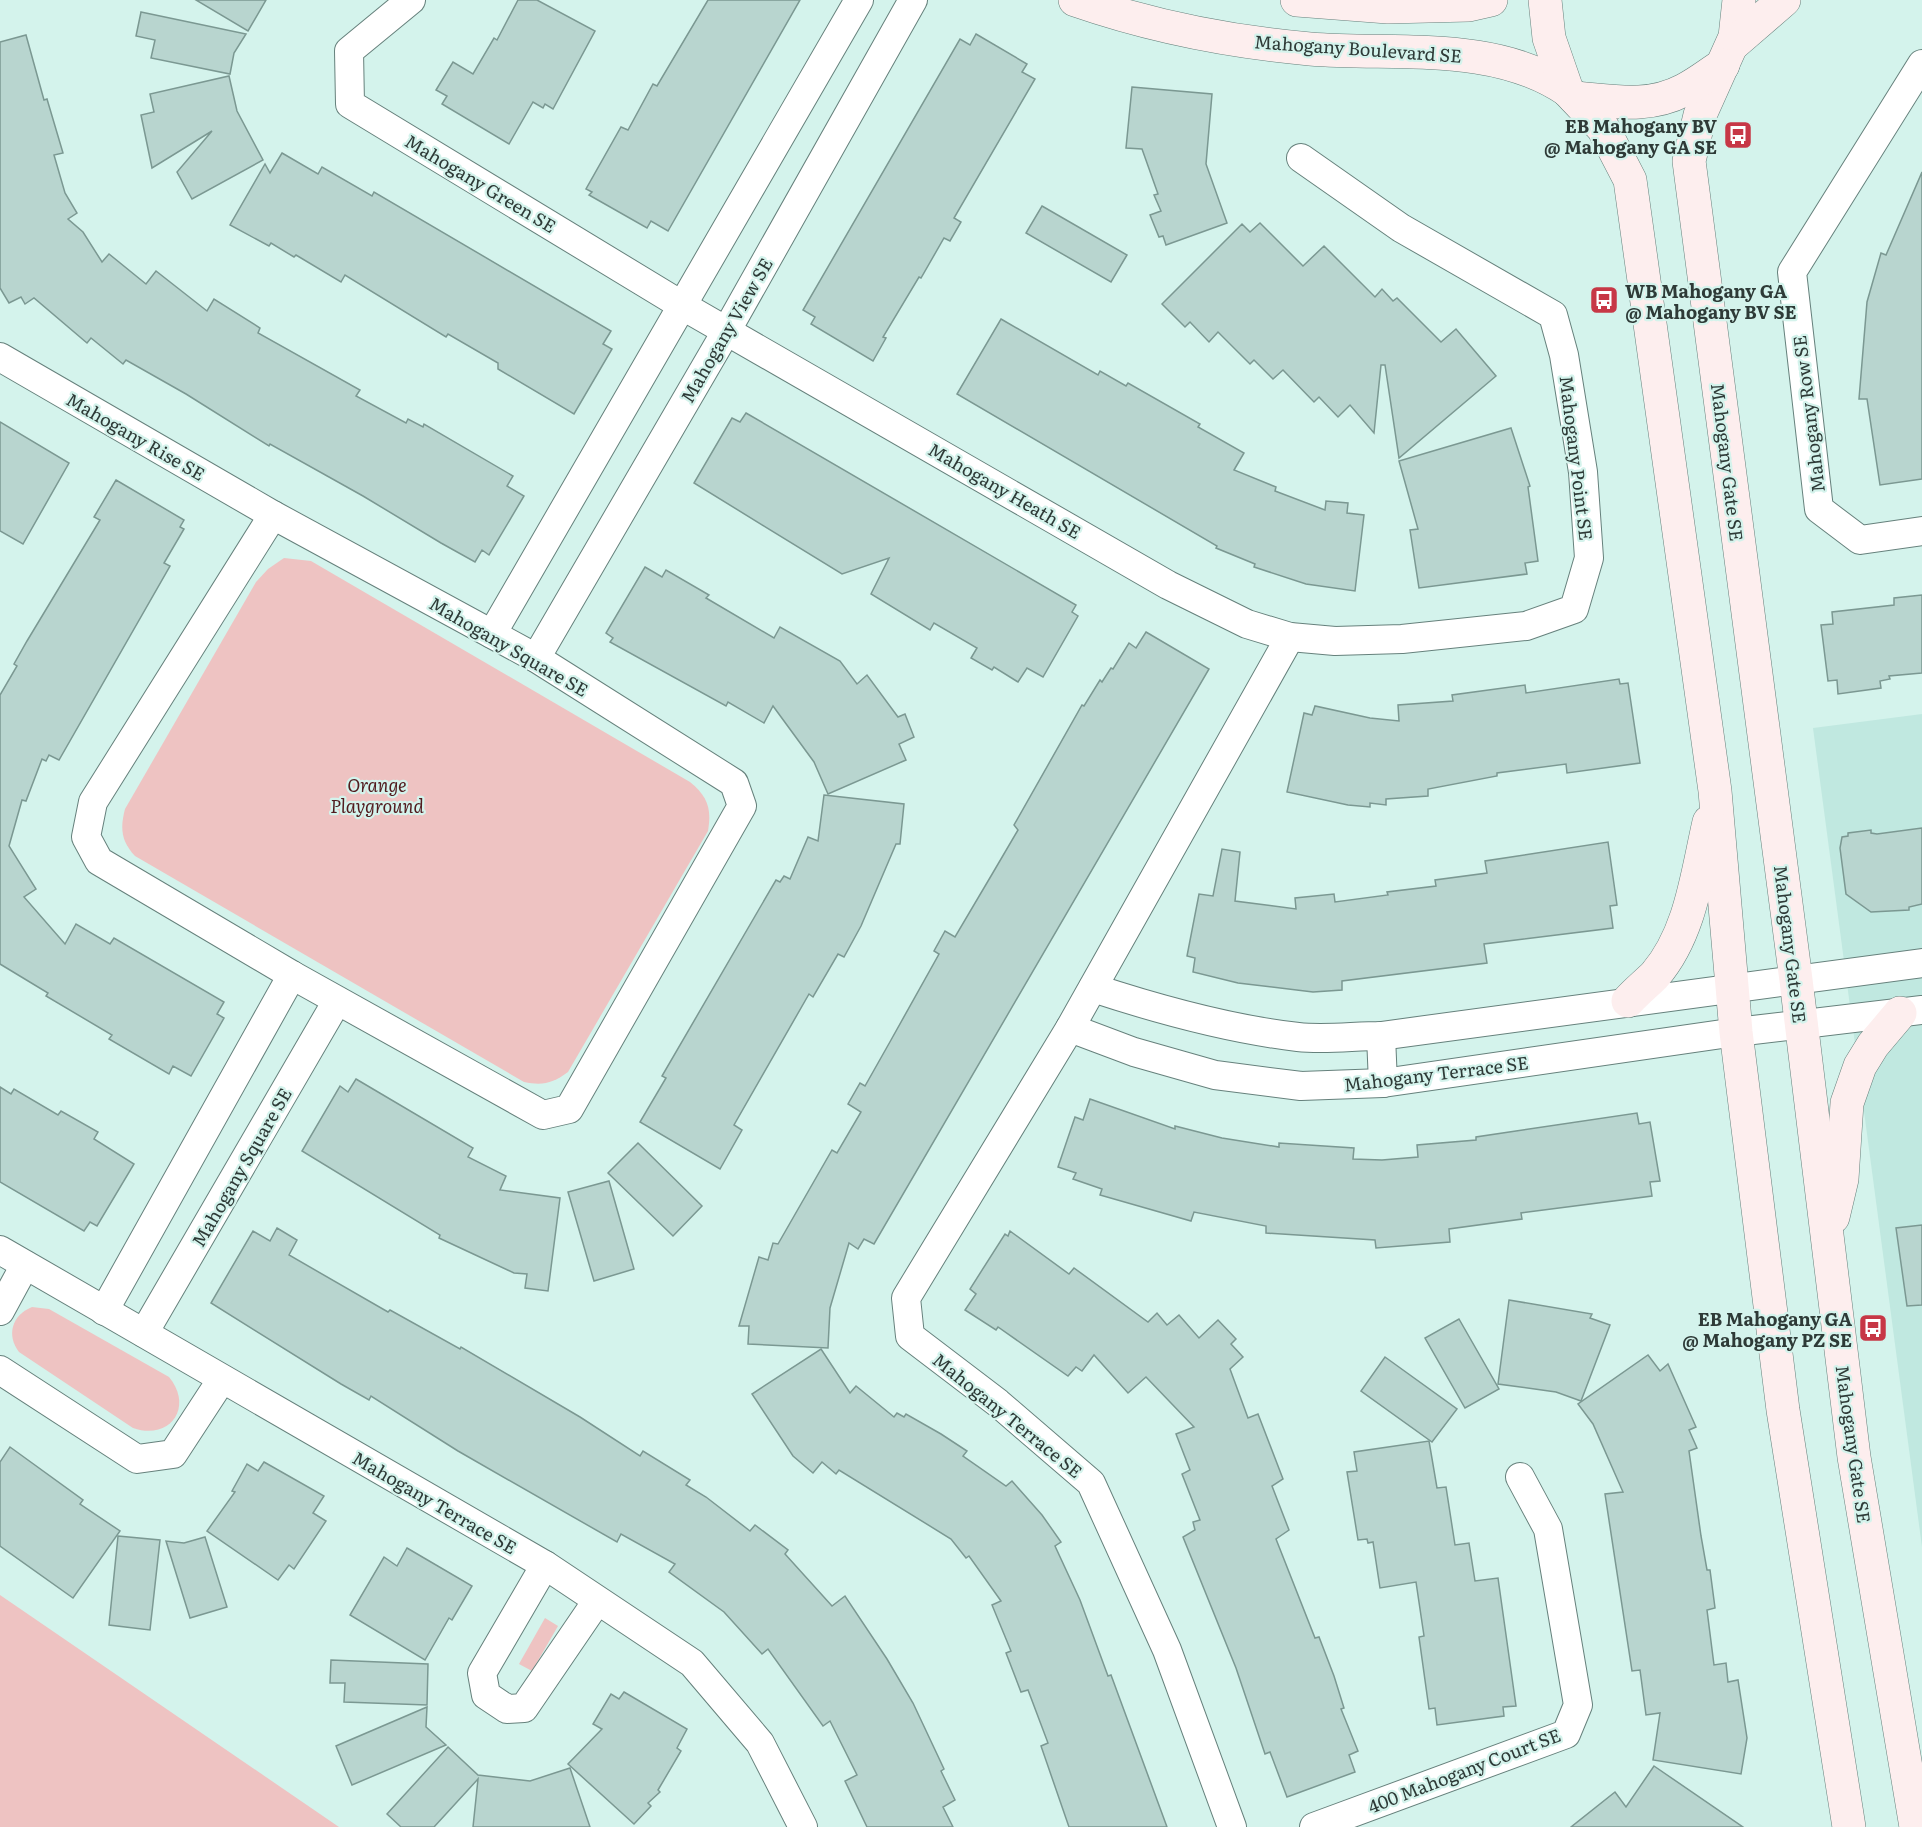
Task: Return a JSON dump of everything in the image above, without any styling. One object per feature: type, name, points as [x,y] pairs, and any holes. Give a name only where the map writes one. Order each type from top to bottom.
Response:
[{"type":"street","name":"Mahogany Green SE","points":[[411,0],[349,51],[350,104],[683,306],[727,330]]},
{"type":"street","points":[[492,634],[859,0]]},
{"type":"street","name":"Mahogany View SE","points":[[536,658],[727,330],[913,0]]},
{"type":"street","name":"Mahogany Boulevard SE","points":[[1075,0],[1144,21],[1230,39],[1309,49],[1472,55],[1525,67],[1571,94]]},
{"type":"street","points":[[1297,0],[1388,7],[1469,5],[1491,0]]},
{"type":"street","points":[[1545,0],[1549,38],[1571,94],[1603,128],[1630,180],[1715,791],[1736,1032],[1784,1410],[1849,1827]]},
{"type":"street","points":[[1727,55],[1738,28],[1739,0]]},
{"type":"street","points":[[1571,94],[1614,103],[1653,101],[1687,89],[1727,55],[1784,0]]},
{"type":"street","name":"Mahogany Gate SE","points":[[1727,55],[1700,115],[1689,161],[1796,980],[1855,1470],[1916,1827]]},
{"type":"street","name":"Mahogany Row SE","points":[[1922,64],[1792,272],[1819,508],[1860,540],[1922,531]]},
{"type":"street","name":"Mahogany Point SE","points":[[1290,637],[1335,641],[1402,639],[1526,626],[1574,609],[1589,558],[1582,472],[1564,355],[1553,315],[1401,228],[1301,158]]},
{"type":"street","name":"Mahogany Heath SE","points":[[727,330],[1168,585],[1247,624],[1290,637]]},
{"type":"street","name":"Mahogany Rise SE","points":[[0,357],[273,515]]},
{"type":"street","name":"Mahogany Square SE","points":[[273,515],[492,634],[536,658],[734,783],[742,806],[569,1109],[543,1115],[292,975],[99,861],[86,837],[93,802],[273,515]]},
{"type":"street","name":"Mahogany Terrace SE","points":[[1232,1827],[1167,1650],[1092,1483],[998,1403],[910,1336],[906,1298],[1070,1028],[1290,637]]},
{"type":"street","points":[[1628,1000],[1656,974],[1679,937],[1689,908],[1715,791]]},
{"type":"street","points":[[1093,988],[1145,1005],[1226,1026],[1300,1037],[1380,1036],[1628,1000],[1922,963]]},
{"type":"street","points":[[104,1311],[292,975]]},
{"type":"street","name":"Mahogany Square SE","points":[[144,1334],[338,1001]]},
{"type":"street","points":[[1827,1242],[1842,1179],[1847,1102],[1860,1066],[1873,1045],[1911,1012]]},
{"type":"street","name":"Mahogany Terrace SE","points":[[1070,1028],[1134,1052],[1215,1075],[1301,1086],[1383,1083],[1736,1032],[1911,1012]]},
{"type":"street","points":[[1380,1036],[1383,1083]]},
{"type":"street","name":"Mahogany Terrace SE","points":[[0,1250],[545,1565],[692,1663],[760,1743],[803,1827]]},
{"type":"street","points":[[0,1311],[25,1265]]},
{"type":"street","points":[[0,1370],[137,1459],[173,1454],[222,1379]]},
{"type":"street","name":"400 Mahogany Court SE","points":[[1314,1827],[1566,1734],[1578,1705],[1548,1529],[1520,1477]]},
{"type":"street","points":[[545,1565],[482,1673],[486,1695],[507,1709],[524,1708],[597,1601]]},
{"type":"shaded area","points":[[1922,714],[1922,1547],[1813,728]]},
{"type":"green space","name":"Orange Playground","points":[[284,558],[311,561],[690,782],[701,792],[707,803],[708,831],[568,1072],[557,1079],[537,1084],[524,1082],[135,856],[124,840],[122,822],[125,809],[256,582],[268,569]]},
{"type":"green space","points":[[32,1307],[49,1309],[169,1377],[176,1388],[179,1399],[174,1419],[158,1430],[146,1431],[133,1428],[19,1352],[13,1339],[13,1326],[20,1315]]},
{"type":"green space","points":[[0,1595],[339,1827],[0,1827]]},
{"type":"green space","points":[[545,1618],[558,1626],[532,1671],[519,1664]]},
{"type":"building","points":[[196,0],[266,0],[248,31]]},
{"type":"building","points":[[518,0],[537,0],[595,31],[553,109],[545,104],[543,108],[533,102],[509,144],[442,104],[447,96],[436,90],[453,62],[473,74],[494,38],[497,40]]},
{"type":"building","points":[[708,0],[800,0],[668,231],[651,221],[647,228],[589,195],[592,192],[586,189],[621,127],[628,130],[653,84],[657,86]]},
{"type":"building","points":[[141,12],[246,34],[234,53],[230,74],[151,58],[155,40],[136,36]]},
{"type":"building","points":[[976,34],[1027,64],[1022,72],[1035,79],[954,218],[961,222],[950,241],[944,238],[921,278],[919,277],[883,337],[886,338],[873,361],[811,324],[815,317],[803,310],[960,39],[970,45]]},
{"type":"building","points":[[26,35],[44,100],[47,99],[63,153],[54,155],[65,193],[77,213],[68,219],[83,232],[102,262],[109,254],[146,284],[156,271],[207,311],[214,299],[260,328],[258,333],[360,390],[356,396],[406,423],[408,419],[423,427],[424,424],[513,476],[507,486],[524,496],[489,555],[482,550],[475,562],[363,496],[270,444],[269,446],[126,360],[123,364],[91,338],[87,343],[34,298],[25,304],[21,297],[9,303],[0,288],[0,42]]},
{"type":"building","points":[[229,76],[237,111],[263,160],[192,199],[177,172],[212,131],[152,168],[141,115],[154,112],[150,94]]},
{"type":"building","points":[[1132,87],[1212,94],[1206,164],[1227,223],[1166,245],[1163,236],[1159,237],[1150,215],[1161,211],[1154,195],[1158,194],[1142,149],[1126,148]]},
{"type":"building","points":[[282,153],[318,174],[322,167],[372,196],[374,192],[611,331],[603,344],[612,349],[574,414],[498,369],[498,363],[448,334],[446,337],[345,275],[341,282],[296,255],[294,257],[271,243],[269,246],[230,225],[265,164],[270,173]]},
{"type":"building","points":[[1922,172],[1922,479],[1880,485],[1867,399],[1859,399],[1867,302],[1881,253],[1886,255]]},
{"type":"building","points":[[1042,206],[1127,255],[1111,282],[1026,233]]},
{"type":"building","points":[[1260,223],[1303,266],[1324,246],[1375,297],[1382,289],[1393,301],[1397,298],[1441,342],[1456,329],[1496,376],[1399,458],[1385,365],[1381,365],[1374,433],[1350,405],[1338,417],[1319,397],[1314,402],[1283,370],[1273,379],[1254,360],[1250,364],[1218,332],[1209,342],[1190,322],[1185,327],[1162,304],[1242,224],[1250,232]]},
{"type":"building","points":[[1001,319],[1098,375],[1100,371],[1126,386],[1128,383],[1200,424],[1198,427],[1244,453],[1234,470],[1276,487],[1275,491],[1325,510],[1326,501],[1348,503],[1347,513],[1364,515],[1355,591],[1306,584],[1254,567],[1255,564],[1216,548],[1217,546],[957,394]]},
{"type":"building","points":[[746,413],[1076,605],[1072,612],[1078,616],[1043,677],[1027,668],[1018,682],[994,667],[992,670],[971,658],[977,648],[934,623],[930,630],[871,594],[889,558],[842,574],[694,483],[732,418],[740,422]]},
{"type":"building","points":[[0,422],[69,463],[23,544],[0,531]]},
{"type":"building","points":[[1511,428],[1530,486],[1528,487],[1538,561],[1525,563],[1527,574],[1419,588],[1410,530],[1418,529],[1399,461]]},
{"type":"building","points":[[116,480],[184,520],[180,527],[184,529],[164,563],[170,566],[59,760],[49,755],[46,761],[42,759],[26,801],[22,800],[9,846],[36,889],[24,897],[65,944],[76,924],[110,944],[114,938],[224,1002],[217,1014],[224,1018],[191,1076],[173,1066],[169,1074],[109,1039],[112,1035],[46,996],[48,993],[0,964],[0,695],[17,666],[14,664],[27,641],[100,520],[94,517]]},
{"type":"building","points":[[645,567],[662,577],[666,570],[709,595],[706,598],[774,638],[780,627],[840,661],[857,684],[867,675],[898,717],[905,714],[914,737],[899,744],[906,760],[828,794],[814,762],[773,706],[764,723],[728,702],[726,706],[610,642],[613,638],[606,633]]},
{"type":"building","points":[[1922,595],[1922,673],[1889,676],[1890,679],[1880,681],[1881,688],[1838,694],[1837,680],[1828,681],[1821,625],[1833,624],[1832,612],[1894,605],[1894,598]]},
{"type":"building","points":[[1146,632],[1209,669],[874,1244],[864,1239],[858,1249],[849,1243],[830,1308],[828,1348],[748,1344],[749,1326],[739,1326],[759,1257],[768,1260],[773,1243],[778,1244],[832,1150],[837,1153],[861,1112],[848,1104],[860,1083],[865,1086],[891,1040],[939,954],[934,951],[945,931],[955,937],[1018,830],[1014,825],[1082,705],[1084,706],[1100,680],[1102,682],[1111,668],[1113,669],[1129,643],[1136,648]]},
{"type":"building","points":[[1619,679],[1620,684],[1628,683],[1640,763],[1567,773],[1566,764],[1497,773],[1497,776],[1428,789],[1428,796],[1386,799],[1386,805],[1370,803],[1370,807],[1348,805],[1287,792],[1304,713],[1312,715],[1315,706],[1370,718],[1399,721],[1398,705],[1453,701],[1452,695],[1525,685],[1526,693]]},
{"type":"building","points":[[824,795],[904,804],[900,844],[896,844],[861,926],[844,957],[838,954],[813,997],[809,994],[734,1125],[742,1130],[720,1169],[640,1122],[666,1078],[662,1076],[776,880],[780,882],[784,876],[790,879],[808,837],[818,841]]},
{"type":"building","points":[[1922,828],[1922,904],[1909,907],[1909,910],[1871,912],[1846,894],[1840,848],[1842,837],[1848,836],[1848,833],[1871,830],[1871,833],[1877,834]]},
{"type":"building","points":[[1608,842],[1617,905],[1610,906],[1613,928],[1484,944],[1487,963],[1342,981],[1342,990],[1313,992],[1238,983],[1193,972],[1195,958],[1187,956],[1199,894],[1213,896],[1222,849],[1240,852],[1235,901],[1296,909],[1295,898],[1334,894],[1335,902],[1388,895],[1387,892],[1436,886],[1435,880],[1487,873],[1485,861]]},
{"type":"building","points":[[356,1079],[473,1148],[468,1157],[506,1176],[500,1190],[560,1198],[548,1291],[525,1288],[527,1274],[514,1273],[439,1238],[440,1235],[302,1151],[340,1086],[348,1092]]},
{"type":"building","points":[[0,1087],[11,1094],[14,1089],[58,1115],[61,1111],[98,1132],[94,1139],[134,1164],[97,1226],[90,1222],[84,1231],[0,1182]]},
{"type":"building","points":[[1090,1099],[1175,1129],[1175,1126],[1222,1138],[1279,1147],[1279,1143],[1354,1148],[1353,1159],[1382,1160],[1418,1157],[1417,1145],[1476,1140],[1476,1137],[1637,1113],[1639,1124],[1650,1122],[1660,1181],[1650,1182],[1652,1196],[1521,1213],[1522,1219],[1449,1229],[1450,1242],[1376,1248],[1375,1240],[1266,1233],[1266,1226],[1194,1212],[1191,1221],[1100,1195],[1102,1189],[1073,1179],[1076,1173],[1058,1167],[1075,1117],[1083,1120]]},
{"type":"building","points":[[638,1143],[702,1206],[673,1236],[608,1173]]},
{"type":"building","points":[[609,1181],[634,1269],[594,1281],[568,1192]]},
{"type":"building","points":[[1922,1225],[1922,1305],[1907,1306],[1896,1228]]},
{"type":"building","points":[[277,1228],[297,1240],[289,1255],[388,1312],[390,1310],[460,1349],[461,1347],[580,1417],[640,1456],[643,1451],[690,1480],[686,1485],[706,1497],[750,1531],[755,1525],[788,1550],[785,1554],[832,1606],[845,1596],[913,1703],[944,1769],[941,1771],[955,1800],[943,1807],[953,1827],[867,1827],[845,1781],[857,1775],[830,1721],[823,1726],[768,1649],[762,1654],[724,1612],[669,1572],[675,1564],[621,1534],[617,1542],[458,1451],[371,1396],[369,1400],[341,1384],[211,1303],[253,1231],[270,1241]]},
{"type":"building","points":[[1010,1231],[1069,1274],[1074,1268],[1148,1322],[1157,1313],[1167,1325],[1179,1315],[1199,1338],[1218,1320],[1236,1339],[1231,1344],[1243,1357],[1230,1369],[1248,1418],[1258,1414],[1283,1479],[1272,1486],[1289,1530],[1276,1539],[1315,1638],[1319,1637],[1334,1676],[1344,1708],[1341,1709],[1358,1751],[1349,1755],[1355,1772],[1287,1797],[1270,1752],[1265,1754],[1236,1668],[1183,1537],[1195,1530],[1193,1522],[1200,1520],[1182,1474],[1190,1470],[1176,1434],[1194,1427],[1146,1377],[1128,1393],[1094,1355],[1082,1371],[1076,1367],[1068,1376],[998,1327],[996,1330],[965,1310],[976,1294],[970,1289],[1005,1234],[1008,1236]]},
{"type":"building","points":[[1509,1300],[1592,1314],[1590,1318],[1610,1325],[1581,1401],[1556,1392],[1498,1384]]},
{"type":"building","points":[[1459,1319],[1499,1389],[1465,1408],[1425,1338]]},
{"type":"building","points":[[821,1349],[850,1393],[856,1386],[894,1417],[897,1413],[904,1417],[906,1414],[941,1434],[967,1451],[963,1456],[1006,1486],[1012,1481],[1042,1515],[1061,1542],[1055,1546],[1080,1600],[1108,1676],[1111,1675],[1167,1827],[1069,1827],[1041,1746],[1048,1743],[1028,1690],[1021,1692],[1006,1653],[1011,1651],[992,1605],[1001,1601],[969,1556],[966,1558],[951,1539],[839,1470],[836,1474],[822,1462],[813,1473],[793,1456],[752,1394]]},
{"type":"building","points":[[1648,1355],[1660,1371],[1668,1364],[1696,1427],[1689,1430],[1697,1448],[1689,1451],[1701,1536],[1707,1570],[1710,1570],[1715,1608],[1707,1610],[1714,1665],[1726,1663],[1728,1682],[1738,1680],[1747,1738],[1741,1774],[1653,1760],[1660,1713],[1646,1715],[1640,1670],[1632,1671],[1605,1494],[1623,1492],[1593,1424],[1578,1404]]},
{"type":"building","points":[[1385,1357],[1457,1409],[1432,1442],[1361,1391]]},
{"type":"building","points":[[1429,1441],[1437,1488],[1446,1487],[1455,1545],[1469,1543],[1475,1581],[1498,1578],[1516,1706],[1503,1707],[1504,1716],[1437,1725],[1435,1708],[1429,1709],[1419,1637],[1424,1636],[1416,1582],[1380,1588],[1373,1542],[1368,1543],[1367,1539],[1358,1540],[1347,1472],[1357,1471],[1354,1452]]},
{"type":"building","points":[[10,1447],[83,1500],[80,1504],[120,1531],[73,1598],[0,1546],[0,1462]]},
{"type":"building","points":[[264,1462],[324,1496],[313,1513],[326,1521],[294,1569],[289,1565],[278,1580],[207,1531],[235,1492],[232,1491],[247,1464],[258,1471]]},
{"type":"building","points":[[118,1536],[160,1540],[150,1630],[109,1625]]},
{"type":"building","points":[[205,1537],[227,1607],[190,1618],[166,1541],[184,1543]]},
{"type":"building","points":[[407,1548],[472,1586],[452,1620],[449,1618],[425,1660],[350,1615],[384,1557],[397,1566]]},
{"type":"building","points":[[331,1660],[428,1664],[427,1705],[344,1702],[345,1683],[330,1683]]},
{"type":"building","points":[[624,1692],[687,1729],[677,1748],[681,1751],[658,1790],[660,1792],[648,1803],[651,1806],[634,1824],[568,1764],[602,1729],[593,1724],[611,1694],[619,1699]]},
{"type":"building","points":[[427,1707],[426,1727],[446,1745],[352,1785],[336,1746]]},
{"type":"building","points":[[448,1747],[478,1775],[530,1781],[570,1768],[590,1827],[473,1827],[478,1779],[434,1827],[401,1827],[387,1814]]},
{"type":"building","points":[[1654,1766],[1743,1827],[1571,1827],[1615,1792],[1626,1807]]},
{"type":"place","name":"EB Mahogany BV @ Mahogany GA SE","points":[[1738,135]]},
{"type":"place","name":"WB Mahogany GA @ Mahogany BV SE","points":[[1604,300]]},
{"type":"place","name":"EB Mahogany GA @ Mahogany PZ SE","points":[[1873,1328]]}]
